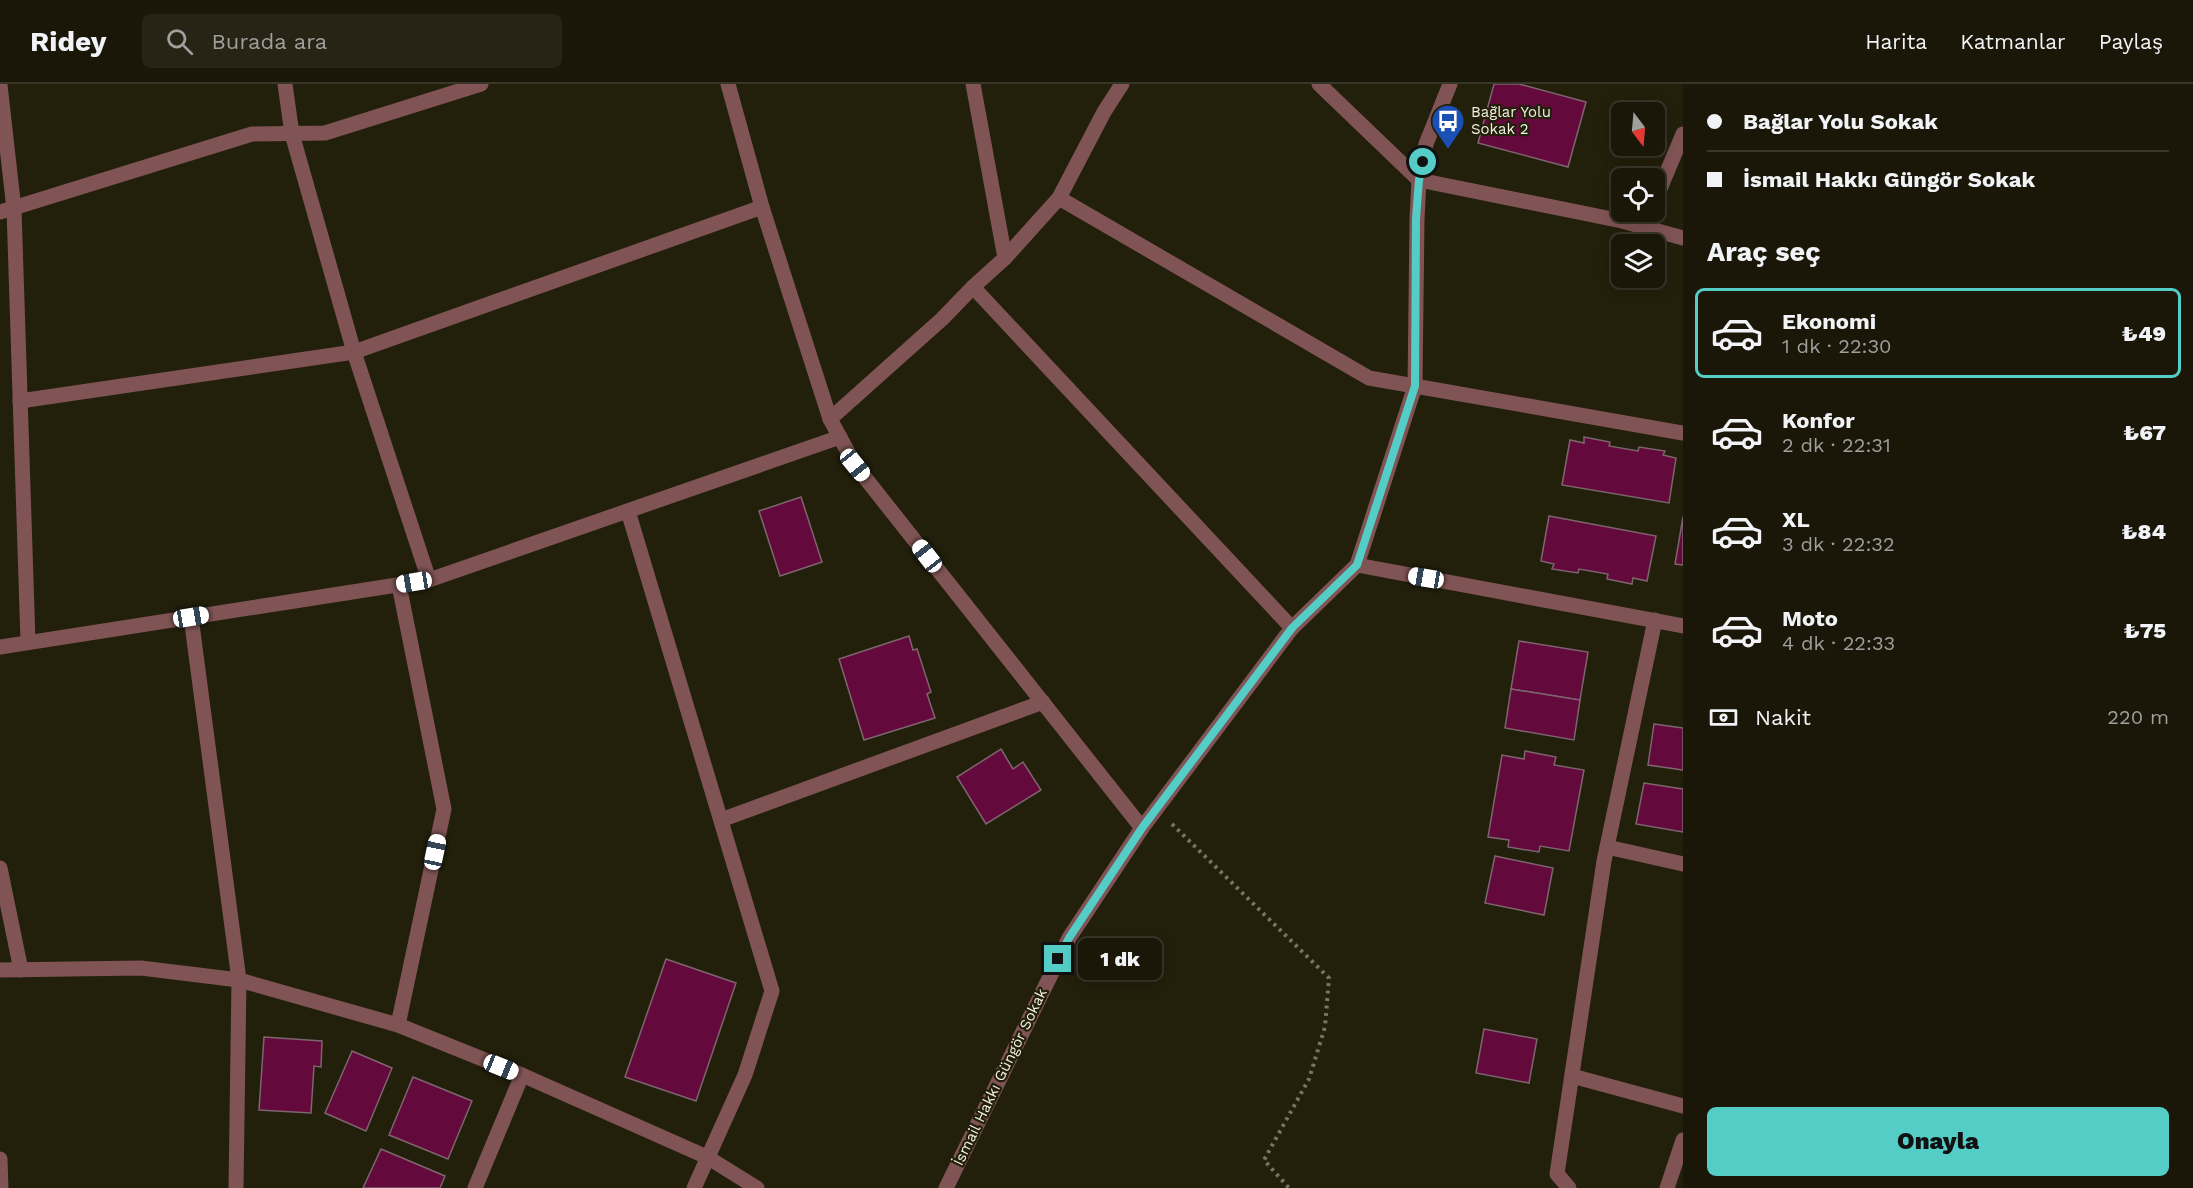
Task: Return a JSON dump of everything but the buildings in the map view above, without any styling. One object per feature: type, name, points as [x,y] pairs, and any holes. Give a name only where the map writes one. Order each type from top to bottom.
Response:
[{"type":"street","points":[[285,84],[292,134],[354,352],[429,580]]},
{"type":"street","points":[[7,210],[252,134],[325,133],[482,84]]},
{"type":"street","points":[[728,84],[762,207],[830,419],[855,465],[1142,828]]},
{"type":"street","points":[[973,84],[1005,258]]},
{"type":"street","points":[[830,419],[942,319],[973,286],[1005,258],[1059,198],[1104,112],[1122,84]]},
{"type":"street","points":[[1319,84],[1419,180],[1683,238]]},
{"type":"street","points":[[1450,84],[1426,144],[1419,180],[1416,219],[1415,386],[1357,565],[1683,626]]},
{"type":"street","points":[[0,85],[21,401],[28,642]]},
{"type":"street","points":[[1665,177],[1683,134]]},
{"type":"street","points":[[1059,198],[1368,378],[1683,433]]},
{"type":"street","points":[[21,401],[354,352],[762,207]]},
{"type":"street","points":[[1644,228],[1647,222]]},
{"type":"street","points":[[973,286],[1292,628]]},
{"type":"street","points":[[0,647],[429,580],[840,437]]},
{"type":"street","points":[[628,511],[772,991],[745,1075],[694,1188]]},
{"type":"street","name":"İsmail Hakkı Güngör Sokak","points":[[946,1188],[1069,938],[1142,828],[1292,628],[1357,565]]},
{"type":"street","points":[[398,1025],[444,809],[399,585]]},
{"type":"street","points":[[191,617],[239,980],[236,1188]]},
{"type":"street","points":[[1569,1188],[1557,1174],[1607,847],[1655,620]]},
{"type":"street","points":[[721,820],[1043,702]]},
{"type":"street","points":[[1607,847],[1683,864]]},
{"type":"street","points":[[0,868],[21,970]]},
{"type":"street","points":[[0,970],[141,969],[239,980],[398,1025],[522,1075],[707,1157],[757,1188]]},
{"type":"street","points":[[475,1188],[522,1075]]},
{"type":"street","points":[[1572,1076],[1683,1106]]},
{"type":"street","points":[[1667,1188],[1683,1140]]},
{"type":"street","points":[[0,1159],[1,1188]]},
{"type":"path","points":[[1157,808],[1329,978],[1325,1027],[1309,1079],[1264,1160],[1288,1188]]},
{"type":"place","name":"Bağlar Yolu Sokak 2","points":[[1448,150]]},
{"type":"route","points":[[1058,959],[1069,938],[1142,828],[1292,628],[1357,565],[1415,386],[1416,219],[1423,162]]}]
